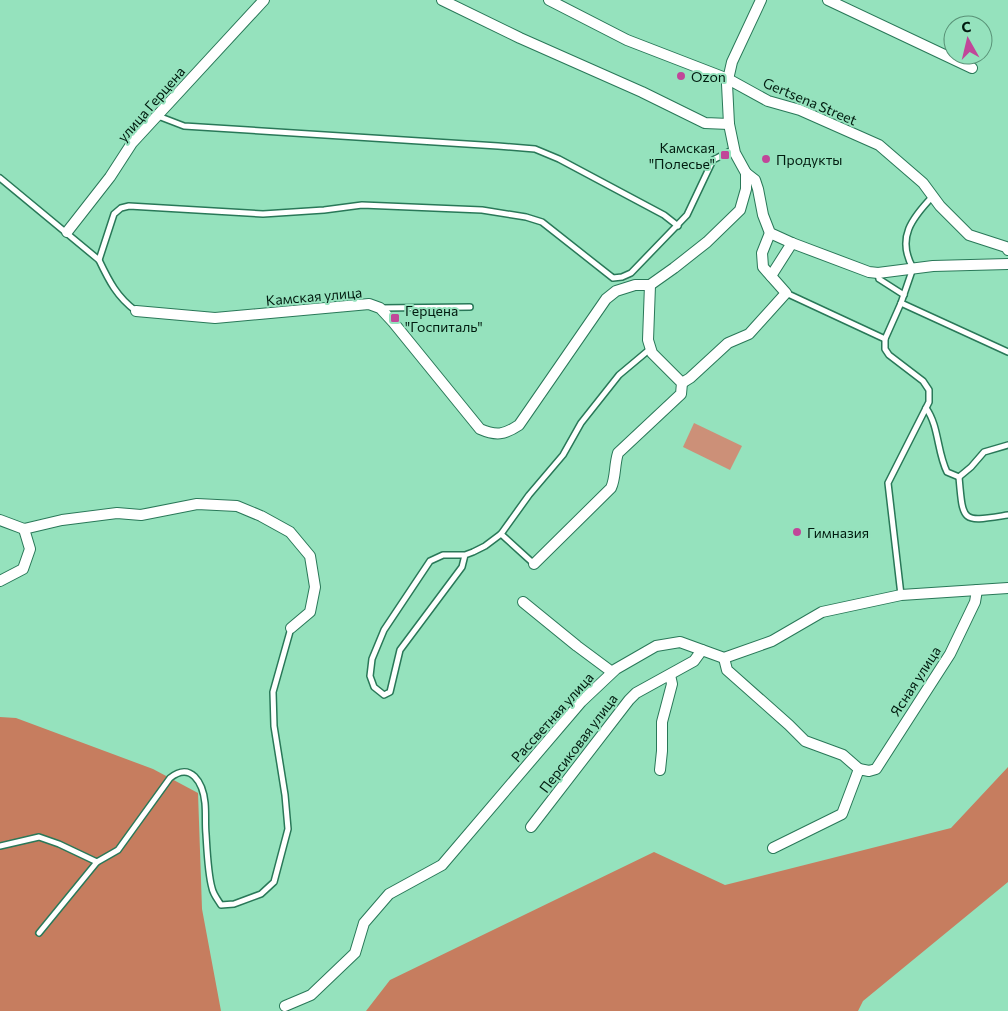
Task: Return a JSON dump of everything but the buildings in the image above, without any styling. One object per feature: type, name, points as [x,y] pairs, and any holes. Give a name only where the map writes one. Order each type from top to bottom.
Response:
[{"type":"street","name":"улица Герцена","points":[[67,232],[110,177],[132,143],[264,0]]},
{"type":"street","points":[[442,0],[705,123],[729,124]]},
{"type":"street","name":"Gertsena Street","points":[[549,0],[628,40],[728,79],[768,101],[800,110],[879,145],[924,183],[940,206],[969,235],[1006,247],[1008,250]]},
{"type":"street","points":[[682,384],[652,353],[650,348],[648,340],[650,285],[694,252],[740,210],[746,189],[746,173],[734,148],[729,124],[727,110],[728,79],[732,62],[760,0]]},
{"type":"street","points":[[828,0],[972,68]]},
{"type":"street","points":[[746,173],[755,180],[763,215],[770,233],[792,244],[869,272],[878,273],[933,266],[1008,264]]},
{"type":"street","points":[[534,564],[611,488],[615,479],[614,464],[618,453],[681,394],[682,384],[728,343],[749,334],[786,293],[763,267],[762,253],[770,233]]},
{"type":"street","points":[[771,276],[792,244]]},
{"type":"street","name":"Камская улица","points":[[136,311],[215,318],[369,304],[380,308],[480,429],[491,434],[509,432],[519,425],[606,299],[616,291],[635,284],[650,285]]},
{"type":"street","points":[[0,520],[24,529],[62,520],[117,513],[141,515],[197,504],[237,506],[261,516],[290,532],[310,556],[315,587],[310,612],[291,628]]},
{"type":"street","points":[[0,580],[23,569],[30,550],[24,529]]},
{"type":"street","points":[[773,848],[842,814],[859,769],[842,755],[804,741],[789,725],[727,670],[724,658],[772,641],[822,612],[901,595],[1008,588]]},
{"type":"street","name":"Ясная улица","points":[[859,769],[869,771],[876,769],[950,654],[975,602],[977,590]]},
{"type":"street","points":[[523,602],[612,672]]},
{"type":"street","name":"Рассветная улица","points":[[285,1006],[311,995],[355,953],[364,922],[388,894],[442,865],[580,702],[612,672],[656,646],[680,642],[724,658]]},
{"type":"street","name":"Персиковая улица","points":[[531,827],[629,700],[636,693],[694,661],[702,650]]},
{"type":"street","points":[[660,770],[662,722],[672,684],[670,675]]},
{"type":"lane","points":[[158,116],[184,126],[535,150],[559,159],[664,214],[678,226]]},
{"type":"lane","points":[[99,260],[114,214],[121,208],[130,206],[264,214],[324,210],[362,205],[482,210],[526,217],[542,222],[613,278],[622,277],[631,273],[663,238],[678,226],[687,215],[713,160],[734,148]]},
{"type":"lane","points":[[0,178],[99,260],[110,284],[124,302],[136,311]]},
{"type":"lane","points":[[901,595],[888,483],[929,402],[929,390],[923,381],[889,355],[885,349],[885,339],[901,303],[913,268],[906,256],[907,233],[916,214],[933,196]]},
{"type":"lane","points":[[878,273],[879,279],[904,295]]},
{"type":"lane","points":[[786,293],[885,339]]},
{"type":"lane","points":[[901,303],[1008,352]]},
{"type":"lane","points":[[380,308],[470,307]]},
{"type":"lane","points":[[465,554],[462,567],[400,650],[390,692],[384,695],[374,686],[370,676],[372,658],[384,630],[430,561],[443,555],[465,554],[485,546],[501,534],[529,495],[563,455],[581,423],[619,375],[650,348]]},
{"type":"lane","points":[[926,408],[931,416],[941,460],[947,472],[958,477]]},
{"type":"lane","points":[[958,477],[971,467],[984,452],[1008,445]]},
{"type":"lane","points":[[958,477],[962,506],[967,516],[974,520],[1008,515]]},
{"type":"lane","points":[[501,534],[534,564]]},
{"type":"lane","points":[[39,933],[97,862],[118,850],[170,778],[177,772],[188,772],[201,787],[205,803],[206,834],[212,889],[221,905],[234,904],[261,894],[274,882],[288,829],[274,726],[273,692],[291,628]]},
{"type":"lane","points":[[0,846],[40,837],[97,862]]},
{"type":"shaded area","points":[[694,423],[742,446],[730,470],[683,447]]},
{"type":"shaded area","points":[[0,717],[16,718],[153,769],[198,793],[202,909],[221,1011],[0,1011]]},
{"type":"shaded area","points":[[1008,767],[1008,882],[863,1001],[858,1011],[366,1011],[390,980],[654,852],[725,885],[951,828]]},
{"type":"place","name":"Ozon","points":[[681,76]]},
{"type":"place","name":"Камская \"Полесье\"","points":[[725,155]]},
{"type":"place","name":"Продукты","points":[[766,159]]},
{"type":"place","name":"Герцена \"Госпиталь\"","points":[[395,318]]},
{"type":"place","name":"Гимназия","points":[[797,532]]}]
